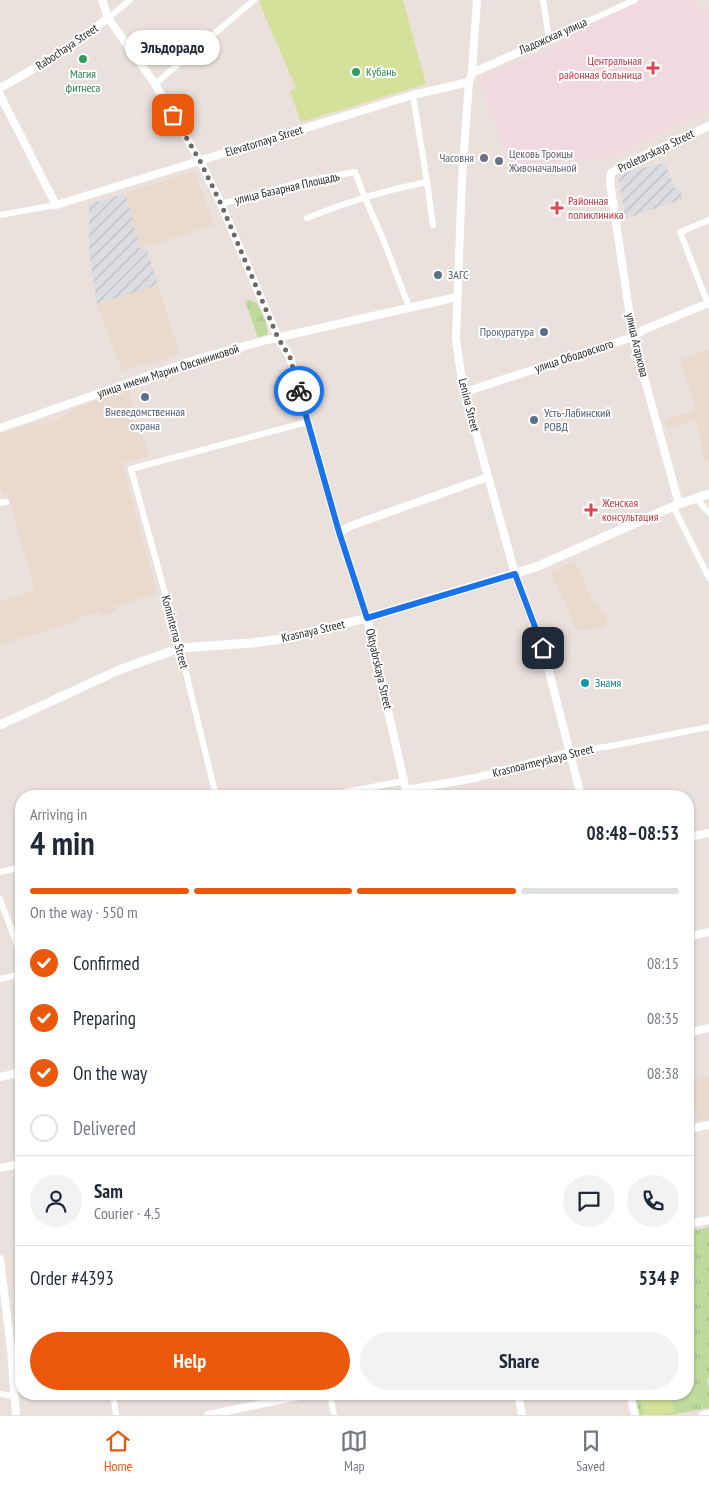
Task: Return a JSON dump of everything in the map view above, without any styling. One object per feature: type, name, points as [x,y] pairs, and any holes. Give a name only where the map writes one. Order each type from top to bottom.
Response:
[{"type":"main road","name":"Krasnaya Street","points":[[0,725],[119,670],[180,648],[251,643],[283,638],[367,618],[536,567],[676,505],[709,494]]},
{"type":"street","name":"Oktyabrskaya Street","points":[[102,0],[108,18],[155,84],[200,161],[221,204],[278,338],[290,357],[339,532],[367,618],[406,790]]},
{"type":"street","name":"Rabochaya Street","points":[[0,88],[53,58],[83,38],[130,0]]},
{"type":"street","points":[[155,84],[254,0]]},
{"type":"street","name":"Lenina Street","points":[[477,0],[462,178],[456,338],[465,392],[488,477],[515,574],[543,648],[580,790]]},
{"type":"street","points":[[543,0],[550,38]]},
{"type":"street","name":"Ладожская улица","points":[[472,72],[635,0]]},
{"type":"street","name":"Elevatornaya Street","points":[[0,215],[56,205],[413,95],[469,82]]},
{"type":"street","points":[[0,95],[56,205]]},
{"type":"street","points":[[413,95],[433,224]]},
{"type":"street","name":"Proletarskaya Street","points":[[610,182],[611,173],[622,166],[709,126]]},
{"type":"street","name":"улица Базарная Площадь","points":[[221,204],[305,181],[355,172],[409,307]]},
{"type":"street","points":[[308,218],[333,207],[398,188],[428,182]]},
{"type":"street","name":"улица Агаркова","points":[[610,182],[633,337],[676,505],[709,578]]},
{"type":"street","points":[[708,304],[680,232],[709,220]]},
{"type":"street","name":"улица имени Марии Овсянниковой","points":[[0,428],[197,359],[278,338],[457,297]]},
{"type":"street","name":"улица Ободовского","points":[[465,392],[633,337],[643,330],[708,304]]},
{"type":"street","name":"Kominterna Street","points":[[215,790],[180,648],[131,469],[307,422]]},
{"type":"street","points":[[339,532],[353,525],[488,477]]},
{"type":"street","points":[[696,498],[709,513]]},
{"type":"street","name":"Krasnoarmeyskaya Street","points":[[420,790],[475,778],[571,752],[709,727]]},
{"type":"street","points":[[356,790],[404,781]]},
{"type":"street","points":[[694,836],[709,833]]},
{"type":"street","points":[[0,872],[15,868]]},
{"type":"street","points":[[0,899],[15,939]]},
{"type":"street","points":[[694,936],[709,932]]},
{"type":"street","points":[[0,979],[15,975]]},
{"type":"street","points":[[694,1032],[709,1028]]},
{"type":"street","points":[[0,1076],[15,1073]]},
{"type":"street","points":[[694,1129],[709,1125]]},
{"type":"street","points":[[0,1168],[15,1165]]},
{"type":"street","points":[[694,1223],[709,1220]]},
{"type":"street","points":[[0,1264],[11,1349],[16,1415]]},
{"type":"street","points":[[11,1349],[15,1349]]},
{"type":"street","points":[[0,1394],[14,1396]]},
{"type":"street","points":[[114,1400],[116,1415]]},
{"type":"street","points":[[208,1415],[280,1400]]},
{"type":"street","points":[[331,1400],[334,1415]]},
{"type":"street","points":[[519,1400],[522,1415]]},
{"type":"street","points":[[631,1400],[635,1415]]},
{"type":"street","points":[[704,1415],[709,1414]]},
{"type":"shaded area","points":[[641,0],[695,0],[703,15],[709,12],[709,110],[611,158],[511,166],[478,78],[564,43],[563,36]]},
{"type":"shaded area","points":[[665,163],[675,188],[679,187],[683,199],[625,219],[618,174]]},
{"type":"shaded area","points":[[194,171],[214,225],[140,249],[126,193]]},
{"type":"shaded area","points":[[126,193],[140,248],[146,247],[158,285],[97,304],[89,250],[89,204]]},
{"type":"shaded area","points":[[158,285],[180,355],[122,370],[97,304]]},
{"type":"shaded area","points":[[709,349],[709,460],[705,461],[696,420],[667,429],[665,420],[693,411],[695,408],[681,359]]},
{"type":"shaded area","points":[[128,390],[150,456],[122,463],[157,593],[115,607],[116,612],[101,616],[99,612],[76,619],[76,622],[0,645],[0,601],[35,590],[7,493],[3,494],[0,482],[0,434],[31,423],[45,424],[54,422],[73,409]]},
{"type":"shaded area","points":[[575,561],[591,598],[608,619],[605,627],[577,631],[550,573]]},
{"type":"shaded area","points":[[709,1077],[709,1119],[698,1121],[694,1103],[694,1080]]},
{"type":"green space","name":"Кубань","points":[[262,0],[403,0],[426,84],[301,122],[290,91],[296,88],[259,2]]},
{"type":"green space","points":[[250,300],[257,303],[266,323],[267,335],[258,337],[245,301]]},
{"type":"green space","points":[[709,1227],[709,1378],[707,1379],[709,1408],[670,1415],[639,1415],[635,1400],[694,1400],[694,1231]]},
{"type":"green space","points":[[640,1400],[671,1400],[674,1412],[661,1415],[644,1415]]},
{"type":"way so far","points":[[173,115],[200,161],[221,204],[278,338],[290,357],[299,391]]},
{"type":"place","name":"Магия фитнеса","points":[[83,59]]},
{"type":"place","name":"Центральная районная больница","points":[[653,68]]},
{"type":"place","name":"Кубань","points":[[356,72]]},
{"type":"place","name":"Эльдорадо","points":[[173,115]]},
{"type":"place","name":"Часовня","points":[[484,158]]},
{"type":"place","name":"Цековь Троицы Живоначальной","points":[[499,161]]},
{"type":"place","name":"Районная поликлиника","points":[[557,208]]},
{"type":"place","name":"ЗАГС","points":[[438,275]]},
{"type":"place","name":"Прокуратура","points":[[544,332]]},
{"type":"place","name":"Вневедомственная охрана","points":[[145,397]]},
{"type":"place","name":"Усть-Лабинский РОВД","points":[[534,420]]},
{"type":"place","name":"Женская консультация","points":[[591,510]]},
{"type":"place","name":"Знамя","points":[[585,683]]},
{"type":"route","points":[[299,391],[339,532],[367,618],[515,574],[543,648]]}]
